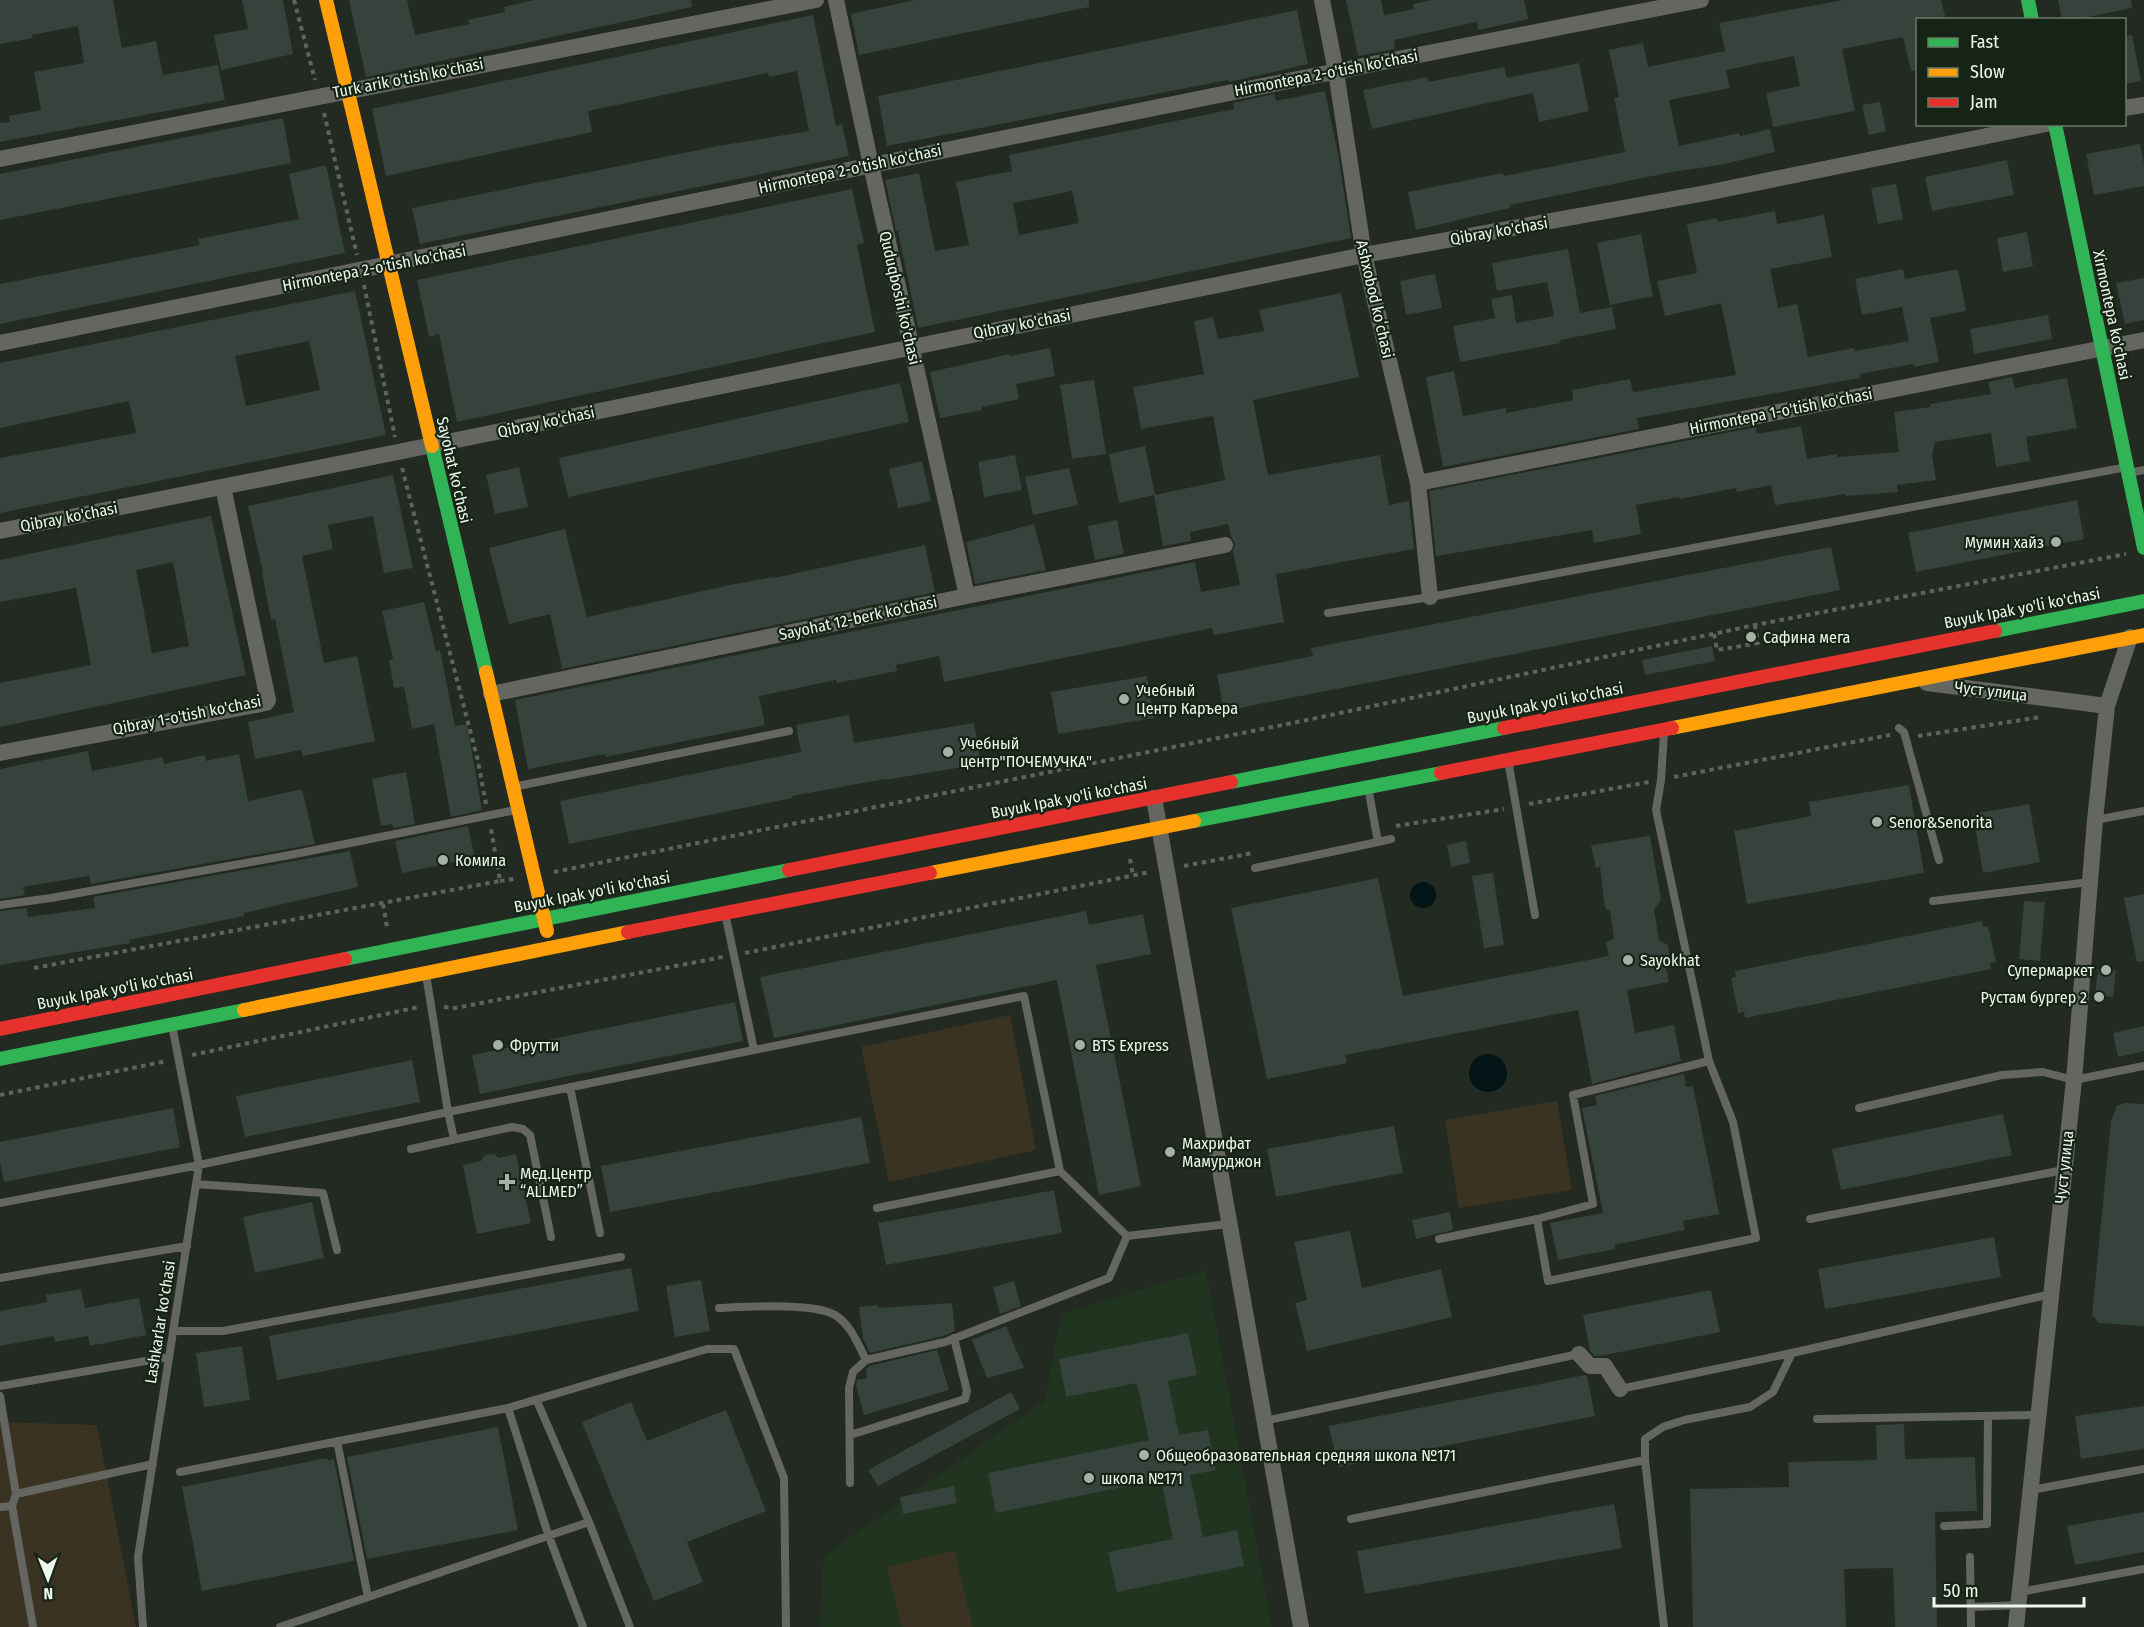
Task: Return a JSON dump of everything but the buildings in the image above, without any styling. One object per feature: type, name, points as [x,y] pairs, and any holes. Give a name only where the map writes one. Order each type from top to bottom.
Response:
[{"type":"main road","name":"Sayohat koʻchasi","points":[[326,0],[349,90],[430,446],[551,947]]},
{"type":"main road","points":[[2028,0],[2032,18]]},
{"type":"main road","name":"Xirmontepa ko'chasi","points":[[2055,126],[2128,470],[2139,551]]},
{"type":"main road","name":"Buyuk Ipak yo'li ko'chasi","points":[[0,1029],[2144,601]]},
{"type":"main road","points":[[0,1059],[551,947],[1910,680],[2138,632]]},
{"type":"street","name":"Turk arik o'tish ko'chasi","points":[[0,159],[252,111],[319,95],[816,0]]},
{"type":"street","name":"Quduqboshi ko'chasi","points":[[836,0],[967,596]]},
{"type":"street","name":"Ashxobod koʻchasi","points":[[1322,0],[1336,72],[1364,255],[1418,483],[1430,597]]},
{"type":"street","name":"Hirmontepa 2-o'tish ko'chasi","points":[[0,343],[871,165],[1701,0]]},
{"type":"street","points":[[2126,108],[2144,105]]},
{"type":"street","name":"Qibray ko'chasi","points":[[0,531],[430,446],[1364,255],[1706,194],[2036,126]]},
{"type":"street","name":"Hirmontepa 1-o'tish ko'chasi","points":[[1418,483],[2144,340]]},
{"type":"street","name":"Qibray 1-o'tish ko'chasi","points":[[0,753],[266,703],[268,700],[223,487]]},
{"type":"street","name":"Sayohat 12-berk ko'chasi","points":[[491,694],[1226,545]]},
{"type":"street","name":"Чуст улица","points":[[2016,1627],[2074,1080],[2095,820],[2107,706],[2138,632]]},
{"type":"street","name":"Чуст улица","points":[[1910,680],[2107,706]]},
{"type":"street","points":[[1154,798],[1301,1627]]},
{"type":"street","points":[[1579,1354],[1590,1366],[1605,1365],[1620,1389]]},
{"type":"lane","points":[[1328,613],[1430,597],[2128,470],[2144,470]]},
{"type":"lane","points":[[1537,1219],[1548,1281],[1756,1238],[1733,1122],[1709,1061],[1656,810],[1661,780],[1664,729]]},
{"type":"lane","points":[[1901,730],[1939,860]]},
{"type":"lane","points":[[513,787],[789,731]]},
{"type":"lane","points":[[1508,759],[1535,915]]},
{"type":"lane","points":[[1368,787],[1378,842]]},
{"type":"lane","points":[[0,905],[290,855],[518,809]]},
{"type":"lane","points":[[2095,820],[2144,811]]},
{"type":"lane","points":[[1255,868],[1391,839]]},
{"type":"lane","points":[[1933,902],[2090,882]]},
{"type":"lane","points":[[725,913],[754,1050]]},
{"type":"lane","points":[[426,973],[454,1139]]},
{"type":"lane","points":[[0,1203],[199,1165],[570,1087],[1024,996],[1060,1171],[1127,1236]]},
{"type":"lane","name":"Lashkarlar ko'chasi","points":[[143,1627],[138,1557],[199,1165],[172,1024]]},
{"type":"lane","points":[[1439,1239],[1537,1219],[1593,1204],[1573,1095],[1709,1061]]},
{"type":"lane","points":[[1859,1107],[2002,1075],[2043,1072],[2074,1080],[2144,1066]]},
{"type":"lane","points":[[570,1087],[600,1233]]},
{"type":"lane","points":[[411,1149],[512,1127],[523,1129],[530,1135],[550,1237]]},
{"type":"lane","points":[[1810,1219],[2064,1170]]},
{"type":"lane","points":[[877,1208],[1060,1171]]},
{"type":"lane","points":[[196,1184],[323,1193],[337,1250]]},
{"type":"lane","points":[[1127,1236],[1228,1224]]},
{"type":"lane","points":[[850,1483],[849,1388],[853,1372],[866,1360],[954,1338],[1109,1278],[1127,1236]]},
{"type":"lane","points":[[0,1278],[187,1246]]},
{"type":"lane","points":[[173,1331],[223,1330],[621,1257]]},
{"type":"lane","points":[[1620,1389],[1792,1353],[2051,1294]]},
{"type":"lane","points":[[719,1308],[805,1308],[834,1315],[851,1330],[866,1360]]},
{"type":"lane","points":[[850,1435],[965,1399],[967,1391],[954,1338]]},
{"type":"lane","points":[[180,1472],[508,1408],[707,1349],[734,1349],[784,1478],[786,1627]]},
{"type":"lane","points":[[1664,1627],[1645,1460],[1645,1440],[1664,1427],[1684,1420],[1750,1407],[1773,1392],[1792,1353]]},
{"type":"lane","points":[[1263,1421],[1579,1354]]},
{"type":"lane","points":[[0,1386],[169,1357]]},
{"type":"lane","points":[[0,1396],[16,1494],[12,1506],[33,1627]]},
{"type":"lane","points":[[537,1401],[589,1522],[630,1627]]},
{"type":"lane","points":[[508,1408],[548,1534],[583,1627]]},
{"type":"lane","points":[[1817,1419],[2039,1415]]},
{"type":"lane","points":[[1944,1526],[1987,1524],[1988,1416]]},
{"type":"lane","points":[[337,1441],[368,1596]]},
{"type":"lane","points":[[1351,1519],[1645,1460]]},
{"type":"lane","points":[[16,1494],[153,1464]]},
{"type":"lane","points":[[2031,1490],[2144,1469]]},
{"type":"lane","points":[[0,1507],[12,1506]]},
{"type":"lane","points":[[280,1627],[548,1534],[589,1522]]},
{"type":"lane","points":[[1970,1557],[1971,1627]]},
{"type":"lane","points":[[1971,1607],[2144,1569]]},
{"type":"path","points":[[34,968],[500,881],[478,760],[398,452],[361,270],[294,0]]},
{"type":"path","points":[[534,876],[1301,721],[1755,625],[2139,551]]},
{"type":"path","points":[[1714,634],[1717,650],[1758,643],[1755,625]]},
{"type":"path","points":[[1376,830],[1661,780],[1901,730],[1922,736],[2045,717]]},
{"type":"path","points":[[0,1095],[430,1005],[456,1008],[1260,851]]},
{"type":"path","points":[[1130,859],[1133,875]]},
{"type":"path","points":[[383,904],[387,927]]},
{"type":"shaded area","points":[[1423,882],[1432,886],[1436,895],[1432,904],[1423,908],[1414,904],[1410,895],[1414,886]]},
{"type":"shaded area","points":[[1010,1015],[1036,1150],[889,1182],[861,1047]]},
{"type":"shaded area","points":[[1488,1054],[1501,1060],[1507,1073],[1501,1086],[1488,1092],[1475,1086],[1469,1073],[1475,1060]]},
{"type":"shaded area","points":[[1557,1101],[1572,1190],[1459,1208],[1445,1120]]},
{"type":"shaded area","name":"школа №171","points":[[1206,1270],[1272,1627],[819,1627],[824,1556],[1045,1400],[1061,1314]]},
{"type":"shaded area","points":[[0,1422],[97,1425],[136,1627],[0,1627]]},
{"type":"shaded area","points":[[954,1550],[973,1627],[902,1627],[887,1567]]},
{"type":"traffic: fast","points":[[2028,0],[2032,18]]},
{"type":"traffic: fast","points":[[2055,126],[2144,548]]},
{"type":"traffic: fast","points":[[432,446],[486,672]]},
{"type":"traffic: fast","points":[[1995,631],[2144,601]]},
{"type":"traffic: fast","points":[[1231,782],[1504,728]]},
{"type":"traffic: fast","points":[[1194,821],[1441,773]]},
{"type":"traffic: fast","points":[[345,959],[789,870]]},
{"type":"traffic: fast","points":[[0,1059],[244,1010]]},
{"type":"traffic: slow","points":[[326,0],[432,446]]},
{"type":"traffic: slow","points":[[1672,728],[2144,635]]},
{"type":"traffic: slow","points":[[486,672],[547,931]]},
{"type":"traffic: slow","points":[[930,873],[1194,821]]},
{"type":"traffic: slow","points":[[244,1010],[628,932]]},
{"type":"traffic: jam","points":[[1504,728],[1995,631]]},
{"type":"traffic: jam","points":[[1441,773],[1672,728]]},
{"type":"traffic: jam","points":[[789,870],[1231,782]]},
{"type":"traffic: jam","points":[[628,932],[930,873]]},
{"type":"traffic: jam","points":[[0,1029],[345,959]]},
{"type":"place","name":"Мумин хайз","points":[[2056,542]]},
{"type":"place","name":"Сафина мега","points":[[1751,637]]},
{"type":"place","name":"Учебный Центр Каръера","points":[[1124,699]]},
{"type":"place","name":"Учебный центр\"ПОЧЕМУЧКА\"","points":[[948,752]]},
{"type":"place","name":"Senor&Senorita","points":[[1877,822]]},
{"type":"place","name":"Комила","points":[[443,860]]},
{"type":"place","name":"Sayokhat","points":[[1628,960]]},
{"type":"place","name":"Супермаркет","points":[[2106,970]]},
{"type":"place","name":"Рустам бургер 2","points":[[2099,997]]},
{"type":"place","name":"Фрутти","points":[[498,1045]]},
{"type":"place","name":"BTS Express","points":[[1080,1045]]},
{"type":"place","name":"Махрифат Мамурджон","points":[[1170,1152]]},
{"type":"place","name":"Мед.Центр “ALLMED”","points":[[507,1182]]},
{"type":"place","name":"Общеобразовательная средняя школа №171","points":[[1144,1455]]},
{"type":"place","name":"школа №171","points":[[1089,1478]]}]
